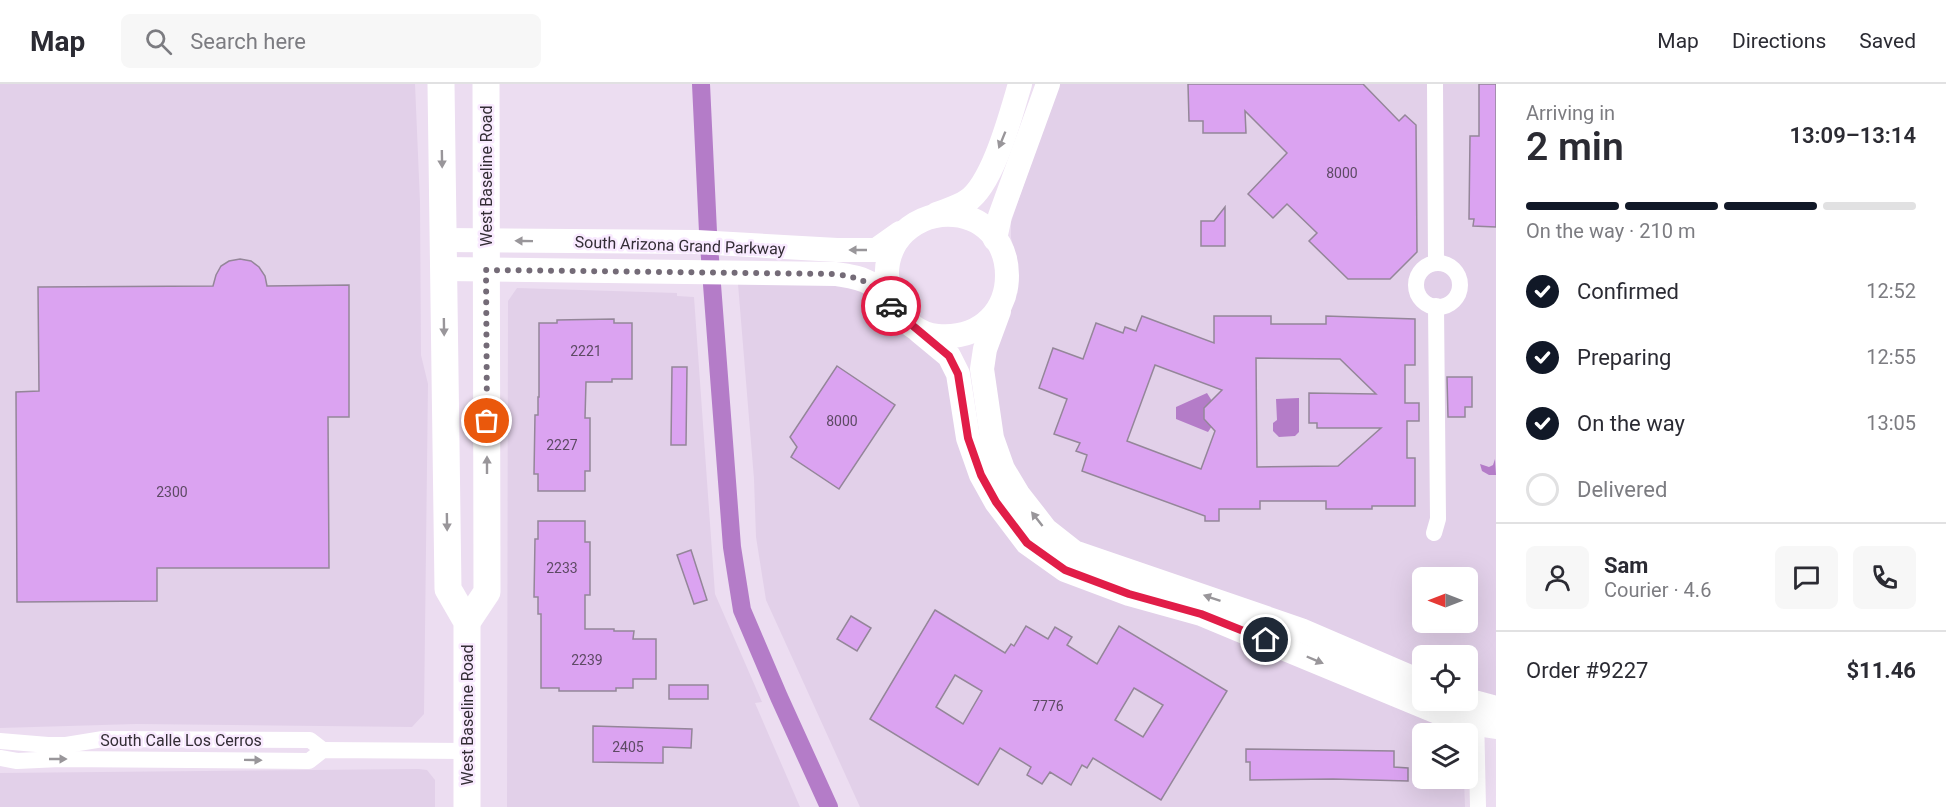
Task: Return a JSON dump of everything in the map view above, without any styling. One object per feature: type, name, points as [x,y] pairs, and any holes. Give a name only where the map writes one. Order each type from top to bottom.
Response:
[{"type":"main road","name":"West Baseline Road","points":[[441,84],[448,589],[467,622],[467,807]]},
{"type":"main road","name":"West Baseline Road","points":[[467,622],[487,592],[486,84]]},
{"type":"street","name":"South Arizona Grand Parkway","points":[[443,240],[708,242],[816,249],[876,250],[921,220],[968,201],[981,187],[1010,120],[1020,84]]},
{"type":"street","points":[[996,239],[1000,216],[1048,84]]},
{"type":"street","points":[[1435,84],[1436,263]]},
{"type":"street","name":"South Arizona Grand Parkway","points":[[444,269],[836,274],[860,278],[870,284],[908,322],[935,336],[954,337],[974,331],[990,320],[1001,304],[1007,288],[1008,270],[1004,254],[996,239],[983,226],[968,218],[951,214],[933,216]]},
{"type":"street","name":"South Arizona Grand Parkway","points":[[908,322],[890,298],[886,279],[888,259],[896,241],[910,227]]},
{"type":"street","points":[[1436,263],[1448,265],[1454,269],[1460,280],[1460,287],[1458,294],[1449,304],[1436,306],[1422,299],[1417,284],[1420,273],[1436,263]]},
{"type":"street","points":[[1001,304],[985,349],[982,369],[992,438],[1003,469],[1018,494],[1046,530],[1074,552],[1301,630],[1412,678]]},
{"type":"street","points":[[1434,533],[1438,519],[1436,306]]},
{"type":"street","points":[[908,322],[949,356],[958,374],[968,438],[981,475],[996,502],[1027,543],[1065,570],[1129,594],[1201,614],[1437,712],[1482,713],[1478,807]]},
{"type":"street","name":"South Calle Los Cerros","points":[[0,741],[66,745],[103,739],[310,740],[322,750]]},
{"type":"street","points":[[117,759],[128,750],[153,748],[179,740],[216,760]]},
{"type":"street","name":"South Calle Los Cerros","points":[[0,758],[16,760],[309,760],[322,750],[467,751]]},
{"type":"shaded area","points":[[0,84],[415,84],[420,202],[421,355],[428,384],[424,714],[412,727],[136,724],[0,728]]},
{"type":"shaded area","points":[[1058,84],[1496,84],[1496,701],[1478,695],[1478,645],[1412,645],[1412,669],[1077,546],[1024,495],[1000,428],[992,367],[1018,281],[1017,260],[1011,238],[1011,222]]},
{"type":"shaded area","points":[[738,284],[853,285],[867,292],[897,329],[948,367],[983,493],[1193,616],[1412,708],[1412,711],[1418,711],[1447,723],[1412,723],[1412,789],[1464,789],[1465,807],[860,807],[766,600],[756,537],[754,479]]},
{"type":"shaded area","points":[[517,288],[677,293],[677,296],[694,297],[715,594],[762,702],[755,703],[800,807],[507,807],[508,301]]},
{"type":"shaded area","points":[[1207,393],[1212,401],[1204,409],[1204,419],[1212,426],[1208,432],[1176,419],[1176,407]]},
{"type":"shaded area","points":[[1299,398],[1299,432],[1295,436],[1279,437],[1273,431],[1273,423],[1277,420],[1276,399]]},
{"type":"shaded area","points":[[1495,459],[1496,475],[1489,475],[1482,471],[1480,464],[1489,467],[1493,465]]},
{"type":"shaded area","points":[[427,770],[435,780],[435,807],[0,807],[0,773]]},
{"type":"building","points":[[1188,84],[1363,84],[1399,121],[1405,115],[1416,125],[1417,252],[1390,279],[1348,279],[1309,241],[1317,233],[1287,204],[1273,218],[1248,194],[1287,153],[1245,111],[1246,133],[1203,133],[1203,121],[1189,121]]},
{"type":"building","points":[[1479,84],[1496,84],[1496,227],[1473,226],[1474,219],[1469,219],[1470,136],[1479,136]]},
{"type":"building","points":[[1225,207],[1225,246],[1201,246],[1201,221],[1214,221]]},
{"type":"building","points":[[240,259],[251,261],[259,267],[265,276],[267,286],[349,285],[349,417],[328,417],[329,568],[157,568],[157,601],[17,602],[16,392],[39,391],[38,287],[213,286],[221,266],[229,261]]},
{"type":"building","points":[[1142,316],[1214,343],[1214,316],[1271,316],[1271,324],[1326,324],[1326,316],[1415,319],[1415,365],[1405,365],[1405,403],[1419,403],[1419,421],[1407,421],[1407,458],[1415,458],[1415,506],[1326,509],[1326,501],[1260,501],[1260,509],[1219,509],[1219,521],[1205,521],[1205,516],[1082,471],[1087,455],[1076,451],[1080,443],[1054,434],[1067,399],[1039,388],[1053,348],[1083,359],[1096,323],[1123,333],[1125,327],[1136,331]],"holes":[[[1256,358],[1340,359],[1376,394],[1309,393],[1309,423],[1317,423],[1317,428],[1381,428],[1338,466],[1257,467]],[[1155,365],[1222,390],[1204,408],[1204,419],[1215,431],[1201,469],[1127,441]]]},
{"type":"building","points":[[614,319],[614,323],[632,323],[632,379],[586,382],[585,418],[590,418],[590,471],[585,471],[585,491],[538,491],[538,474],[534,474],[535,415],[538,415],[539,397],[539,323],[557,323],[557,320]]},
{"type":"building","points":[[837,366],[895,405],[839,489],[791,457],[797,447],[790,437]]},
{"type":"building","points":[[672,367],[687,367],[686,445],[671,445]]},
{"type":"building","points":[[1447,377],[1472,377],[1472,407],[1465,407],[1465,417],[1448,417]]},
{"type":"building","points":[[538,521],[585,521],[585,542],[590,542],[590,595],[585,595],[585,629],[634,631],[633,639],[656,639],[656,679],[633,679],[633,688],[616,688],[616,691],[559,691],[559,688],[541,688],[541,614],[538,614],[538,597],[534,597],[535,539],[538,539]]},
{"type":"building","points":[[691,550],[707,600],[694,604],[677,555]]},
{"type":"building","points":[[935,610],[1005,653],[1011,644],[1014,646],[1026,626],[1048,639],[1055,627],[1072,637],[1067,645],[1097,664],[1119,626],[1227,691],[1161,800],[1093,758],[1087,768],[1082,765],[1071,785],[1050,772],[1042,784],[1027,775],[1031,767],[1000,748],[978,785],[870,719]],"holes":[[[955,675],[982,691],[963,724],[936,707]],[[1134,688],[1163,705],[1143,737],[1115,720]]]},
{"type":"building","points":[[851,616],[871,628],[857,651],[837,639]]},
{"type":"building","points":[[669,685],[708,685],[708,699],[669,699]]},
{"type":"building","points":[[593,726],[692,729],[691,748],[663,747],[663,763],[593,762]]},
{"type":"building","points":[[1246,749],[1394,751],[1394,767],[1408,768],[1408,781],[1250,780],[1250,762],[1246,762]]},
{"type":"waterway","points":[[701,84],[708,232],[732,547],[742,610],[829,807]]},
{"type":"way so far","points":[[487,421],[486,270],[836,274],[860,278],[870,284],[891,306]]},
{"type":"route","points":[[891,306],[949,356],[958,374],[968,438],[981,475],[996,502],[1027,543],[1065,570],[1129,594],[1201,614],[1266,640]]}]
